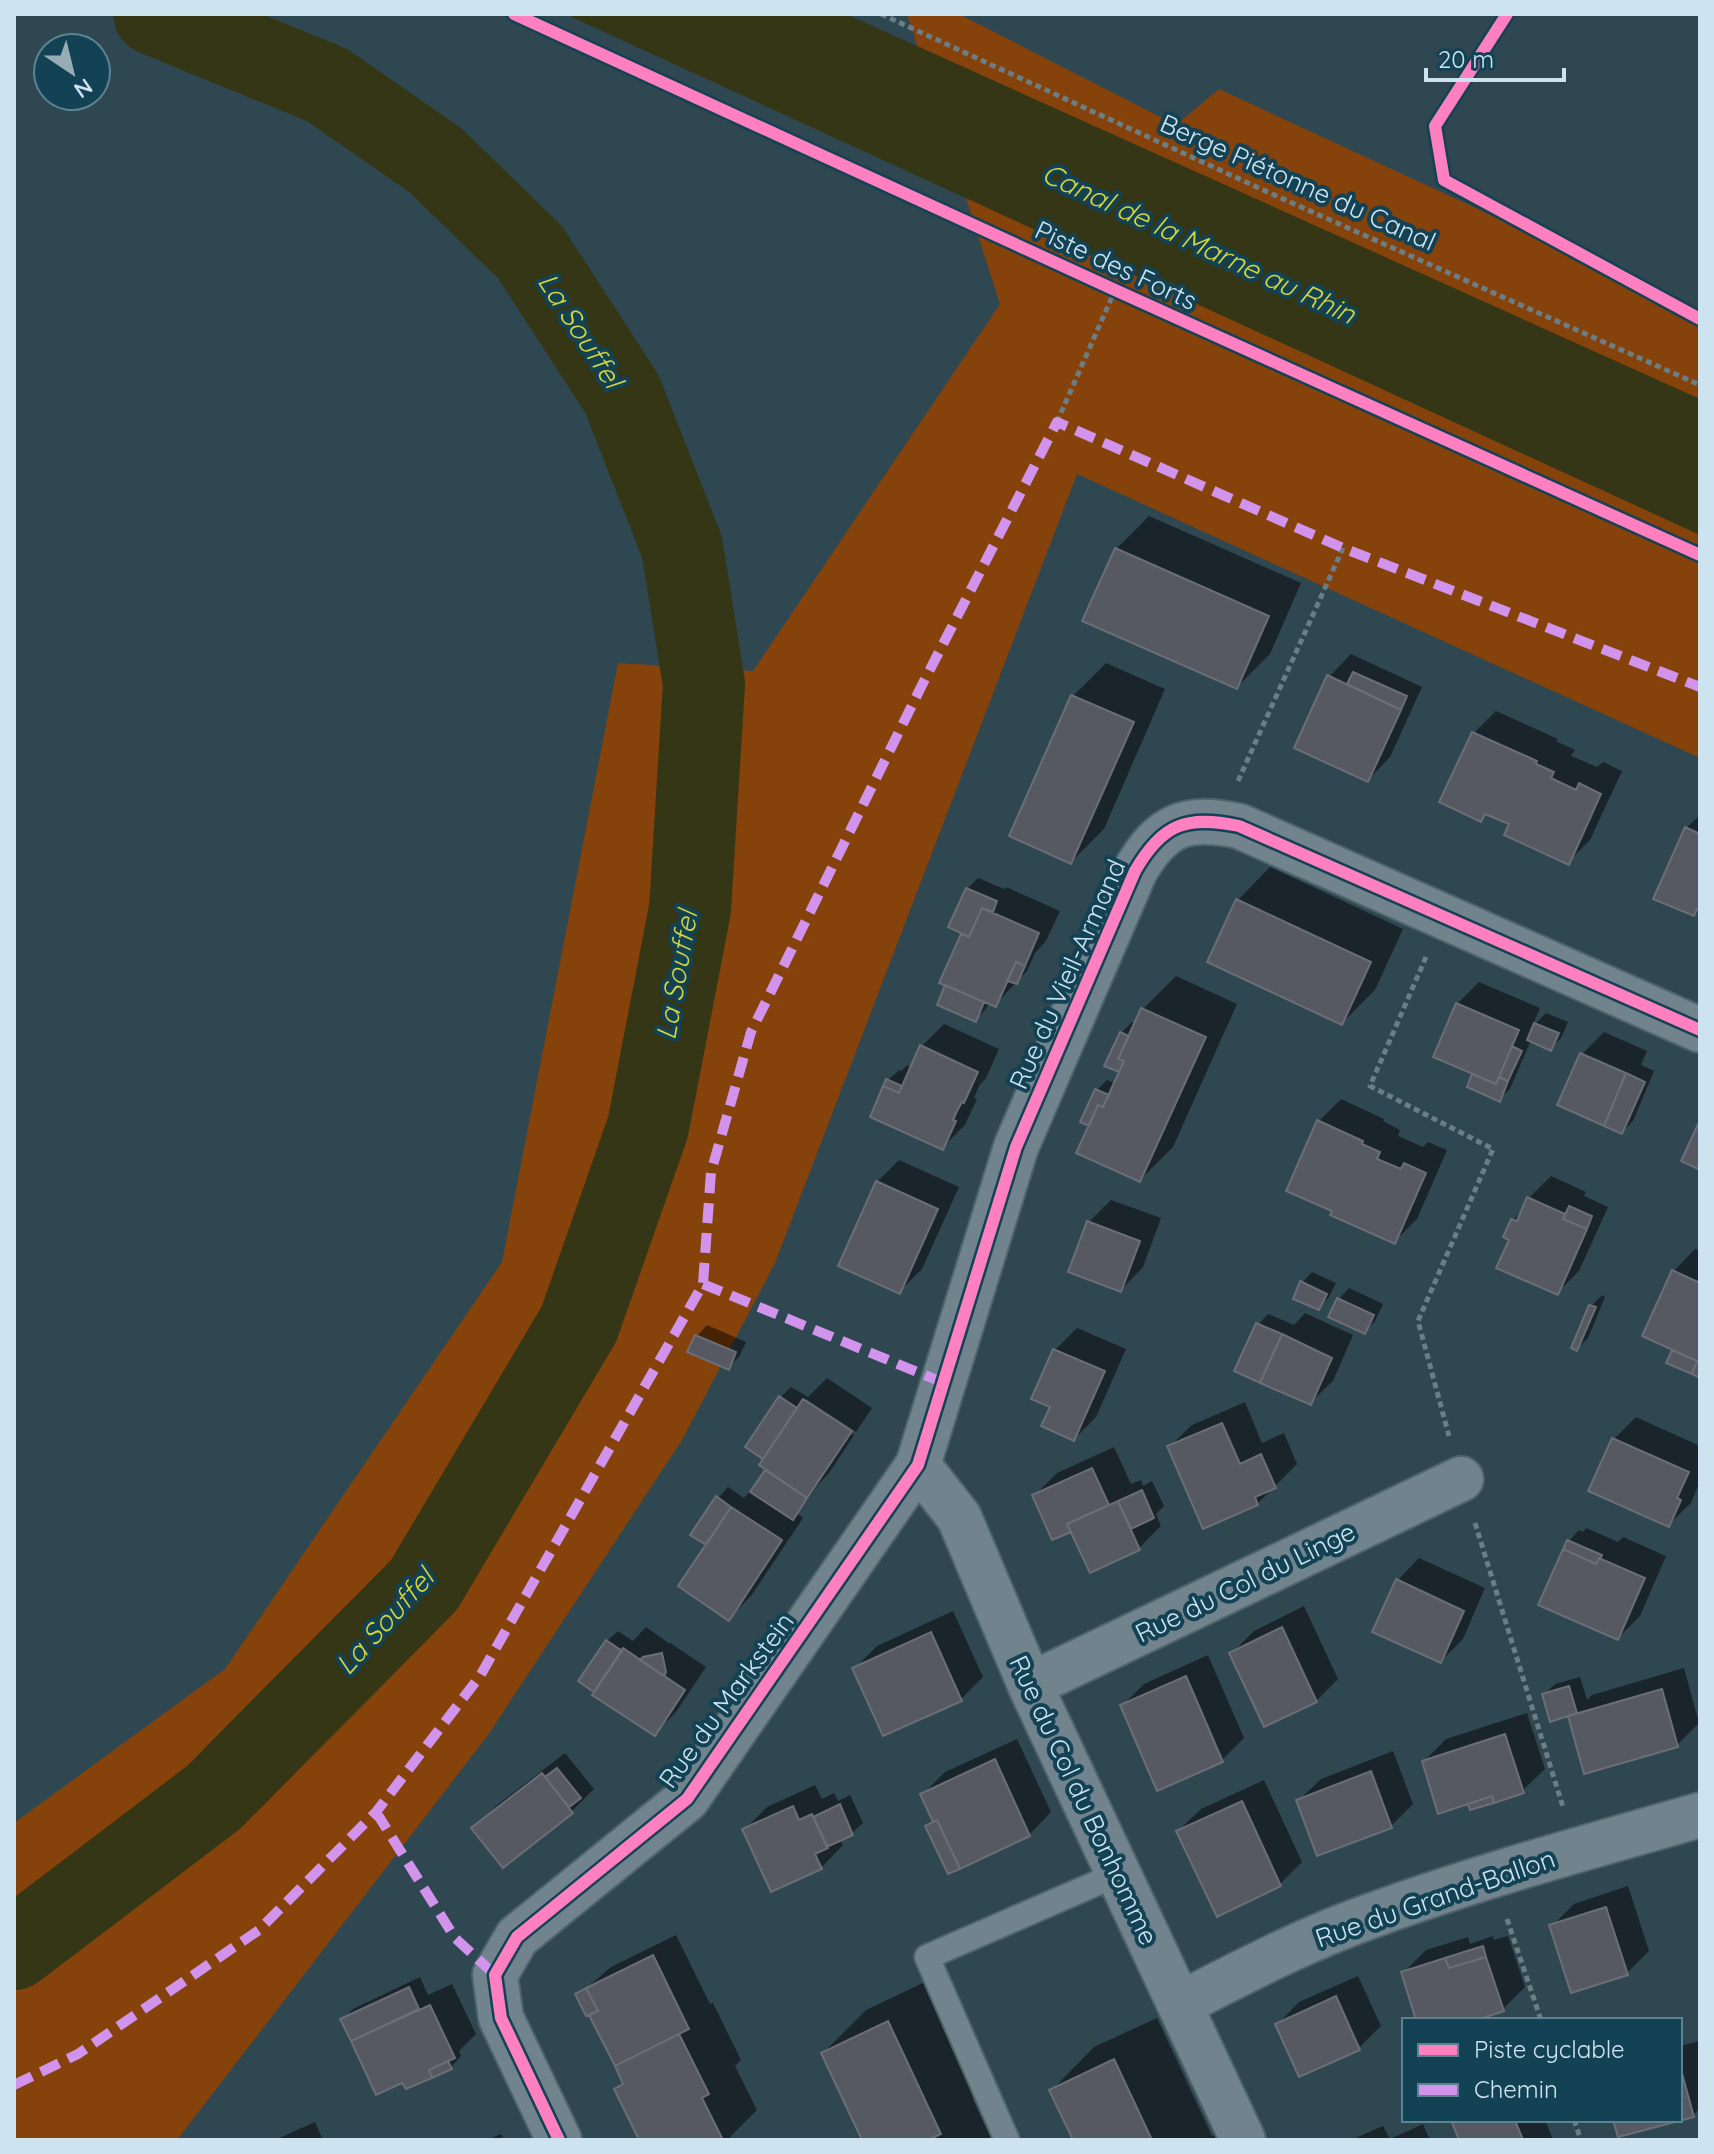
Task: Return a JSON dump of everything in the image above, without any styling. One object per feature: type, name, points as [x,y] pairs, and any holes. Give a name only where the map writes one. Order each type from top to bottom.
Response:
[{"type":"street","name":"Rue du Vieil-Armand","points":[[918,1465],[1016,1147],[1135,871],[1149,847],[1171,830],[1194,821],[1239,826],[1700,1030]]},
{"type":"street","name":"Rue du Col du Bonhomme","points":[[918,1465],[959,1517],[1030,1685],[1243,2140]]},
{"type":"street","name":"Rue du Markstein","points":[[559,2140],[501,2018],[495,1975],[517,1937],[687,1799],[918,1465]]},
{"type":"street","name":"Rue du Col du Linge","points":[[1030,1685],[1461,1479]]},
{"type":"street","name":"Rue du Grand-Ballon","points":[[1180,2004],[1290,1949],[1366,1917],[1577,1850],[1700,1815]]},
{"type":"lane","points":[[1007,2140],[927,1957],[1118,1874]]},
{"type":"path","points":[[1057,422],[1115,290]]},
{"type":"path","points":[[1220,822],[1343,548]]},
{"type":"path","points":[[1444,916],[1370,1086],[1493,1149],[1418,1321],[1461,1479],[1577,1850]]},
{"type":"path","points":[[1492,1876],[1540,2018]]},
{"type":"shaded area","points":[[907,14],[959,14],[1176,125],[1219,89],[1700,312],[1700,758],[1077,474],[775,1263],[682,1440],[488,1735],[177,2140],[14,2140],[14,1823],[225,1669],[502,1262],[618,663],[753,671],[1000,304]]},
{"type":"water","name":"Canal de la Marne au Rhin","points":[[565,14],[846,14],[1700,399],[1700,535]]},
{"type":"building","points":[[1115,548],[1269,616],[1237,689],[1082,621]]},
{"type":"building","points":[[1353,672],[1407,696],[1401,710],[1347,684]]},
{"type":"building","points":[[1327,675],[1401,710],[1368,782],[1294,748]]},
{"type":"building","points":[[1071,695],[1134,722],[1071,864],[1009,836]]},
{"type":"building","points":[[1472,732],[1537,761],[1536,764],[1554,772],[1551,778],[1576,790],[1579,783],[1601,794],[1569,865],[1504,835],[1509,824],[1485,814],[1481,822],[1439,802]]},
{"type":"building","points":[[1685,827],[1700,834],[1700,911],[1697,909],[1694,916],[1653,899]]},
{"type":"building","points":[[966,888],[997,901],[993,912],[982,908],[969,937],[948,927]]},
{"type":"building","points":[[1236,899],[1371,962],[1342,1025],[1207,962]]},
{"type":"building","points":[[982,908],[1039,933],[1025,966],[1016,962],[996,1007],[939,983],[961,934],[969,937]]},
{"type":"building","points":[[1016,962],[1025,966],[1017,984],[1007,981]]},
{"type":"building","points":[[945,985],[984,1002],[976,1022],[937,1005]]},
{"type":"building","points":[[1456,1003],[1519,1030],[1496,1084],[1433,1057]]},
{"type":"building","points":[[1141,1008],[1206,1037],[1140,1182],[1076,1153],[1098,1105],[1103,1107],[1124,1061],[1118,1059]]},
{"type":"building","points":[[1534,1023],[1559,1033],[1551,1051],[1527,1040]]},
{"type":"building","points":[[1120,1032],[1129,1036],[1118,1059],[1124,1061],[1119,1072],[1104,1066]]},
{"type":"building","points":[[920,1045],[978,1072],[957,1111],[953,1120],[956,1121],[943,1150],[870,1117],[883,1086],[899,1093]]},
{"type":"building","points":[[1512,1046],[1522,1051],[1508,1081],[1499,1077]]},
{"type":"building","points":[[1580,1053],[1626,1073],[1604,1126],[1557,1105]]},
{"type":"building","points":[[1626,1073],[1645,1082],[1622,1134],[1604,1126]]},
{"type":"building","points":[[1472,1074],[1496,1084],[1499,1077],[1508,1081],[1500,1102],[1467,1087]]},
{"type":"building","points":[[886,1079],[902,1086],[899,1093],[883,1086]]},
{"type":"building","points":[[1095,1089],[1109,1095],[1103,1107],[1098,1105],[1089,1126],[1080,1122]]},
{"type":"building","points":[[1317,1120],[1380,1152],[1377,1159],[1401,1169],[1404,1163],[1426,1173],[1395,1244],[1286,1191]]},
{"type":"building","points":[[1700,1120],[1700,1170],[1681,1161]]},
{"type":"building","points":[[876,1181],[938,1209],[900,1294],[838,1266]]},
{"type":"building","points":[[1527,1197],[1565,1214],[1563,1219],[1587,1229],[1558,1295],[1496,1268],[1509,1240],[1503,1237],[1511,1219],[1517,1221]]},
{"type":"building","points":[[1569,1206],[1592,1216],[1587,1229],[1563,1219]]},
{"type":"building","points":[[1087,1221],[1140,1241],[1121,1292],[1068,1272]]},
{"type":"building","points":[[1672,1270],[1700,1283],[1700,1378],[1692,1374],[1697,1361],[1642,1336]]},
{"type":"building","points":[[1300,1281],[1327,1294],[1319,1310],[1293,1299]]},
{"type":"building","points":[[1337,1298],[1374,1315],[1365,1334],[1328,1317]]},
{"type":"building","points":[[1589,1305],[1596,1307],[1577,1351],[1571,1348]]},
{"type":"building","points":[[1256,1323],[1282,1334],[1260,1383],[1234,1371]]},
{"type":"building","points":[[1282,1334],[1332,1358],[1311,1405],[1260,1383]]},
{"type":"building","points":[[695,1335],[736,1352],[729,1370],[687,1352]]},
{"type":"building","points":[[1053,1349],[1105,1371],[1074,1441],[1041,1426],[1050,1407],[1031,1399]]},
{"type":"building","points":[[1672,1350],[1697,1361],[1692,1374],[1666,1363]]},
{"type":"building","points":[[779,1396],[797,1408],[763,1459],[745,1447]]},
{"type":"building","points":[[803,1399],[852,1431],[807,1498],[759,1465]]},
{"type":"building","points":[[1222,1423],[1240,1464],[1261,1454],[1276,1488],[1255,1497],[1258,1505],[1203,1529],[1167,1446]]},
{"type":"building","points":[[1612,1438],[1689,1472],[1669,1527],[1588,1491]]},
{"type":"building","points":[[1092,1468],[1109,1505],[1067,1524],[1071,1532],[1052,1540],[1032,1495]]},
{"type":"building","points":[[765,1470],[807,1498],[793,1520],[750,1492]]},
{"type":"building","points":[[1142,1490],[1154,1518],[1131,1529],[1118,1501]]},
{"type":"building","points":[[716,1496],[731,1507],[706,1545],[690,1535]]},
{"type":"building","points":[[1118,1501],[1140,1550],[1090,1573],[1067,1524]]},
{"type":"building","points":[[731,1507],[782,1540],[729,1621],[678,1586]]},
{"type":"building","points":[[1567,1540],[1602,1555],[1600,1559],[1596,1564],[1563,1549]]},
{"type":"building","points":[[1563,1549],[1596,1564],[1599,1558],[1645,1578],[1618,1640],[1538,1605]]},
{"type":"building","points":[[1396,1579],[1464,1611],[1441,1663],[1372,1632]]},
{"type":"building","points":[[1282,1627],[1317,1702],[1264,1727],[1229,1653]]},
{"type":"building","points":[[931,1632],[962,1701],[883,1736],[852,1668]]},
{"type":"building","points":[[606,1640],[622,1651],[594,1692],[578,1681]]},
{"type":"building","points":[[623,1648],[685,1690],[655,1736],[592,1695]]},
{"type":"building","points":[[662,1653],[664,1676],[640,1660],[643,1657]]},
{"type":"building","points":[[1186,1676],[1223,1762],[1157,1791],[1120,1705]]},
{"type":"building","points":[[1569,1686],[1577,1713],[1550,1722],[1542,1694]]},
{"type":"building","points":[[1662,1689],[1678,1747],[1584,1774],[1568,1716]]},
{"type":"building","points":[[1505,1734],[1524,1793],[1494,1803],[1492,1796],[1438,1814],[1422,1761]]},
{"type":"building","points":[[995,1759],[1030,1836],[960,1869],[937,1820],[933,1822],[920,1794]]},
{"type":"building","points":[[557,1768],[581,1798],[569,1807],[545,1777]]},
{"type":"building","points":[[1371,1771],[1392,1828],[1317,1856],[1296,1800]]},
{"type":"building","points":[[542,1773],[573,1813],[503,1868],[471,1828]]},
{"type":"building","points":[[1492,1796],[1494,1803],[1470,1810],[1468,1804]]},
{"type":"building","points":[[1242,1801],[1281,1886],[1217,1917],[1176,1831]]},
{"type":"building","points":[[840,1804],[853,1835],[827,1847],[813,1817]]},
{"type":"building","points":[[793,1806],[799,1820],[812,1814],[828,1848],[815,1854],[822,1869],[771,1892],[742,1829]]},
{"type":"building","points":[[937,1820],[960,1869],[948,1874],[925,1826]]},
{"type":"building","points":[[1606,1907],[1628,1975],[1571,1993],[1549,1925]]},
{"type":"building","points":[[1483,1946],[1486,1957],[1449,1968],[1445,1958]]},
{"type":"building","points":[[653,1955],[689,2029],[615,2066],[589,2015],[598,2011],[586,1988]]},
{"type":"building","points":[[1486,1957],[1504,2011],[1483,2018],[1415,2018],[1401,1972],[1445,1958],[1449,1968]]},
{"type":"building","points":[[409,1987],[419,2009],[351,2041],[340,2019]]},
{"type":"building","points":[[586,1988],[598,2011],[586,2016],[575,1994]]},
{"type":"building","points":[[1336,1996],[1360,2050],[1299,2077],[1275,2024]]},
{"type":"building","points":[[430,2005],[455,2058],[429,2070],[432,2078],[406,2089],[402,2083],[376,2095],[351,2041]]},
{"type":"building","points":[[888,2021],[941,2134],[928,2140],[862,2140],[821,2053]]},
{"type":"building","points":[[679,2034],[709,2094],[702,2098],[723,2140],[639,2140],[614,2089],[623,2084],[615,2066]]},
{"type":"building","points":[[1114,2059],[1152,2140],[1073,2140],[1049,2090]]},
{"type":"building","points":[[448,2061],[452,2069],[432,2078],[429,2070]]},
{"type":"building","points":[[1682,2073],[1694,2117],[1682,2120]]},
{"type":"building","points":[[1452,2122],[1516,2122],[1523,2140],[1459,2140]]},
{"type":"building","points":[[1614,2122],[1675,2122],[1618,2137]]},
{"type":"waterway","name":"La Souffel","points":[[14,1949],[214,1797],[424,1585],[579,1324],[648,1127],[690,909],[704,684],[682,547],[622,394],[530,252],[435,160],[327,85],[154,14]]},
{"type":"marked path","points":[[14,2085],[78,2054],[259,1930],[376,1812],[480,1676],[703,1284],[711,1172],[751,1032],[922,685],[1057,422],[1343,548],[1700,687]]},
{"type":"marked path","points":[[703,1284],[944,1383]]},
{"type":"marked path","points":[[376,1812],[455,1938],[495,1975]]},
{"type":"cycle path","name":"Piste des Forts","points":[[514,14],[1700,555]]},
{"type":"cycle path","points":[[1507,14],[1435,126],[1444,180],[1700,319]]},
{"type":"cycle path","points":[[559,2140],[501,2018],[495,1975],[517,1937],[687,1799],[918,1465],[1016,1147],[1135,871],[1155,843],[1166,833],[1190,823],[1239,826],[1700,1030]]}]
